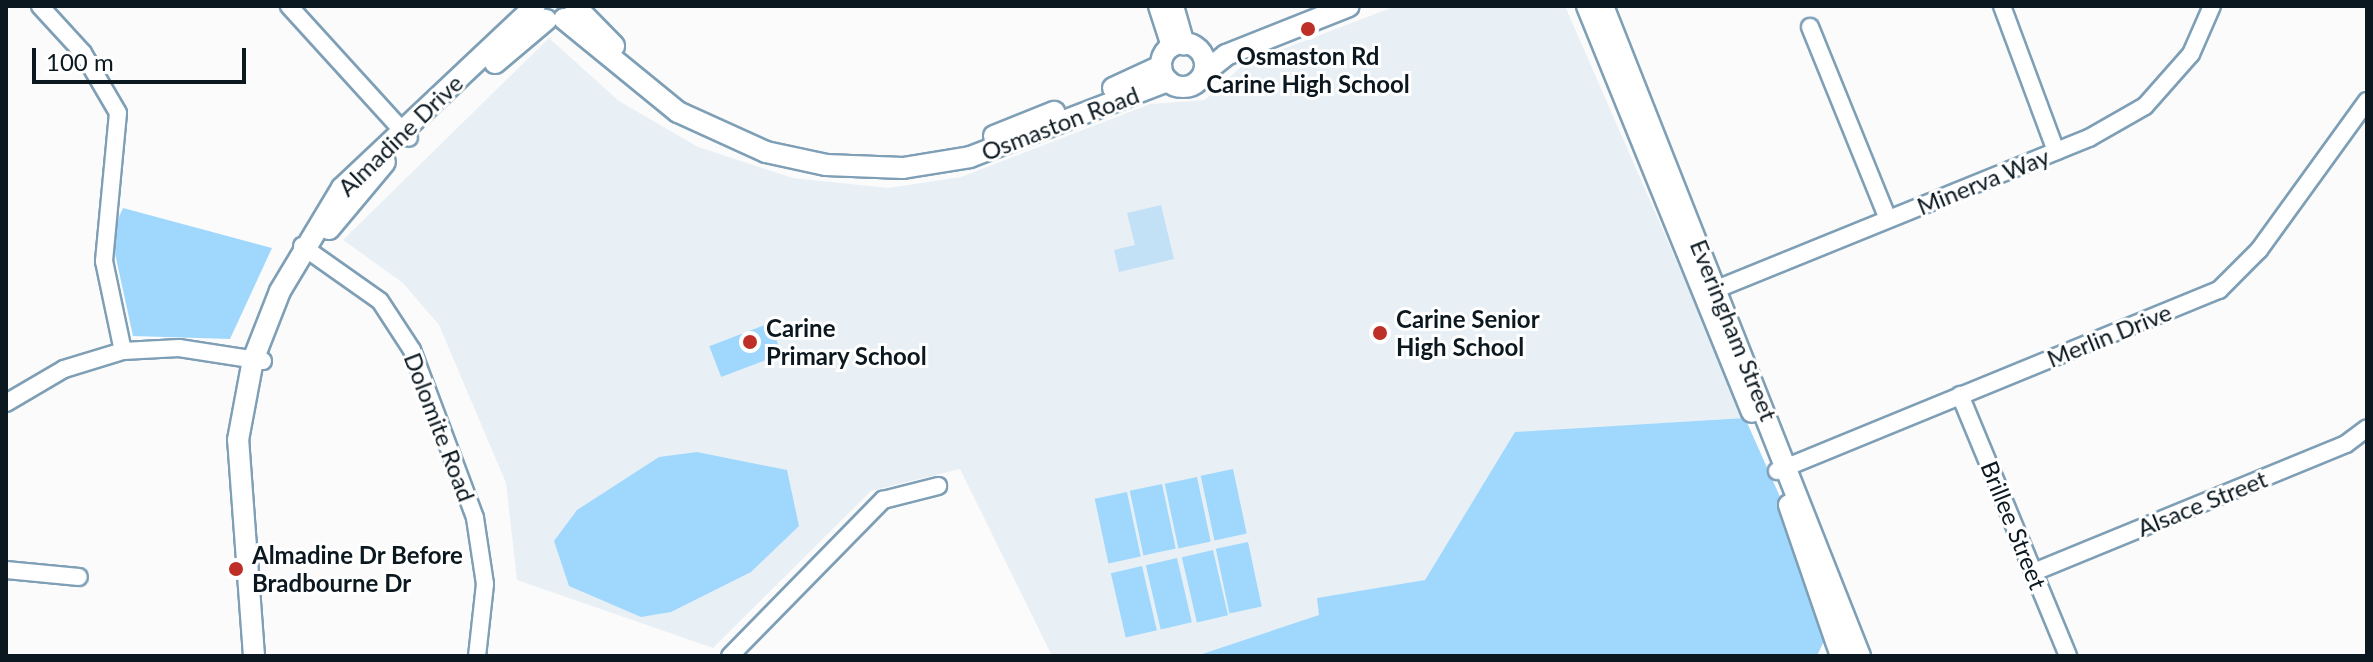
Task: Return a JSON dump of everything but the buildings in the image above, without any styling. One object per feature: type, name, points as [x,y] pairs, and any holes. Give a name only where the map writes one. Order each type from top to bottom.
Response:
[{"type":"street","points":[[40,6],[83,53],[118,113],[104,261],[123,351]]},
{"type":"street","points":[[289,6],[405,134]]},
{"type":"street","points":[[1159,6],[1204,73],[1226,55],[1349,6]]},
{"type":"street","points":[[1173,6],[1184,46]]},
{"type":"street","points":[[1165,74],[1184,46],[1314,6]]},
{"type":"street","name":"Everingham Street","points":[[1587,6],[1711,291]]},
{"type":"street","name":"Everingham Street","points":[[1603,6],[1711,291],[1860,656]]},
{"type":"street","points":[[2002,6],[2056,151]]},
{"type":"street","name":"Minerva Way","points":[[1711,291],[2056,151],[2145,106],[2191,54],[2212,6]]},
{"type":"street","name":"Almadine Drive","points":[[254,656],[237,496],[258,360],[308,250],[342,188],[555,10]]},
{"type":"street","name":"Osmaston Road","points":[[555,10],[691,106],[758,136],[842,154],[920,153],[972,142],[1165,74],[1186,87],[1204,73]]},
{"type":"street","points":[[1810,27],[1888,219]]},
{"type":"street","name":"Merlin Drive","points":[[1782,468],[2219,290],[2259,250],[2367,101]]},
{"type":"street","name":"Dolomite Road","points":[[308,250],[380,301],[412,350],[475,518],[485,584],[477,656]]},
{"type":"street","points":[[6,403],[64,369],[123,351],[179,348],[258,360]]},
{"type":"street","name":"Almadine Drive","points":[[258,360],[249,501],[266,656]]},
{"type":"street","name":"Brillee Street","points":[[1960,395],[2068,656]]},
{"type":"street","name":"Alsace Street","points":[[2034,572],[2367,428]]},
{"type":"street","name":"Everingham Street","points":[[1782,468],[1841,656]]},
{"type":"street","points":[[730,656],[883,500],[938,486]]},
{"type":"street","points":[[6,570],[79,577]]},
{"type":"shaded area","points":[[1396,6],[1565,6],[1745,418],[1515,433],[1425,580],[1196,656],[1052,656],[960,469],[871,491],[713,648],[517,580],[506,483],[439,325],[403,283],[343,240],[549,38],[619,101],[698,147],[793,178],[888,188],[961,177],[1150,104],[1205,100],[1244,64]]},
{"type":"shaded area","points":[[1161,205],[1174,259],[1119,272],[1114,250],[1135,245],[1127,213]]},
{"type":"shaded area","points":[[123,208],[272,248],[230,339],[133,336],[111,235]]},
{"type":"shaded area","points":[[770,323],[782,354],[721,377],[709,346]]},
{"type":"shaded area","points":[[1745,418],[1785,508],[1824,641],[1817,656],[1196,656],[1319,615],[1317,598],[1425,580],[1515,432]]},
{"type":"shaded area","points":[[697,452],[787,470],[799,526],[751,572],[671,612],[641,617],[569,586],[554,541],[577,510],[659,457]]},
{"type":"shaded area","points":[[1233,469],[1247,534],[1214,540],[1201,476]]},
{"type":"shaded area","points":[[1197,477],[1211,542],[1178,548],[1165,484]]},
{"type":"shaded area","points":[[1162,484],[1176,549],[1143,555],[1130,491]]},
{"type":"shaded area","points":[[1127,492],[1141,557],[1108,563],[1095,499]]},
{"type":"shaded area","points":[[1248,542],[1262,607],[1229,613],[1216,549]]},
{"type":"shaded area","points":[[1213,550],[1228,615],[1197,622],[1182,557]]},
{"type":"shaded area","points":[[1177,558],[1192,622],[1161,630],[1146,565]]},
{"type":"shaded area","points":[[1142,566],[1157,630],[1126,638],[1111,573]]},
{"type":"place","name":"Osmaston Rd Carine High School","points":[[1308,29]]},
{"type":"place","name":"Carine Senior High School","points":[[1380,333]]},
{"type":"place","name":"Carine Primary School","points":[[750,342]]},
{"type":"place","name":"Almadine Dr Before Bradbourne Dr","points":[[236,569]]}]
